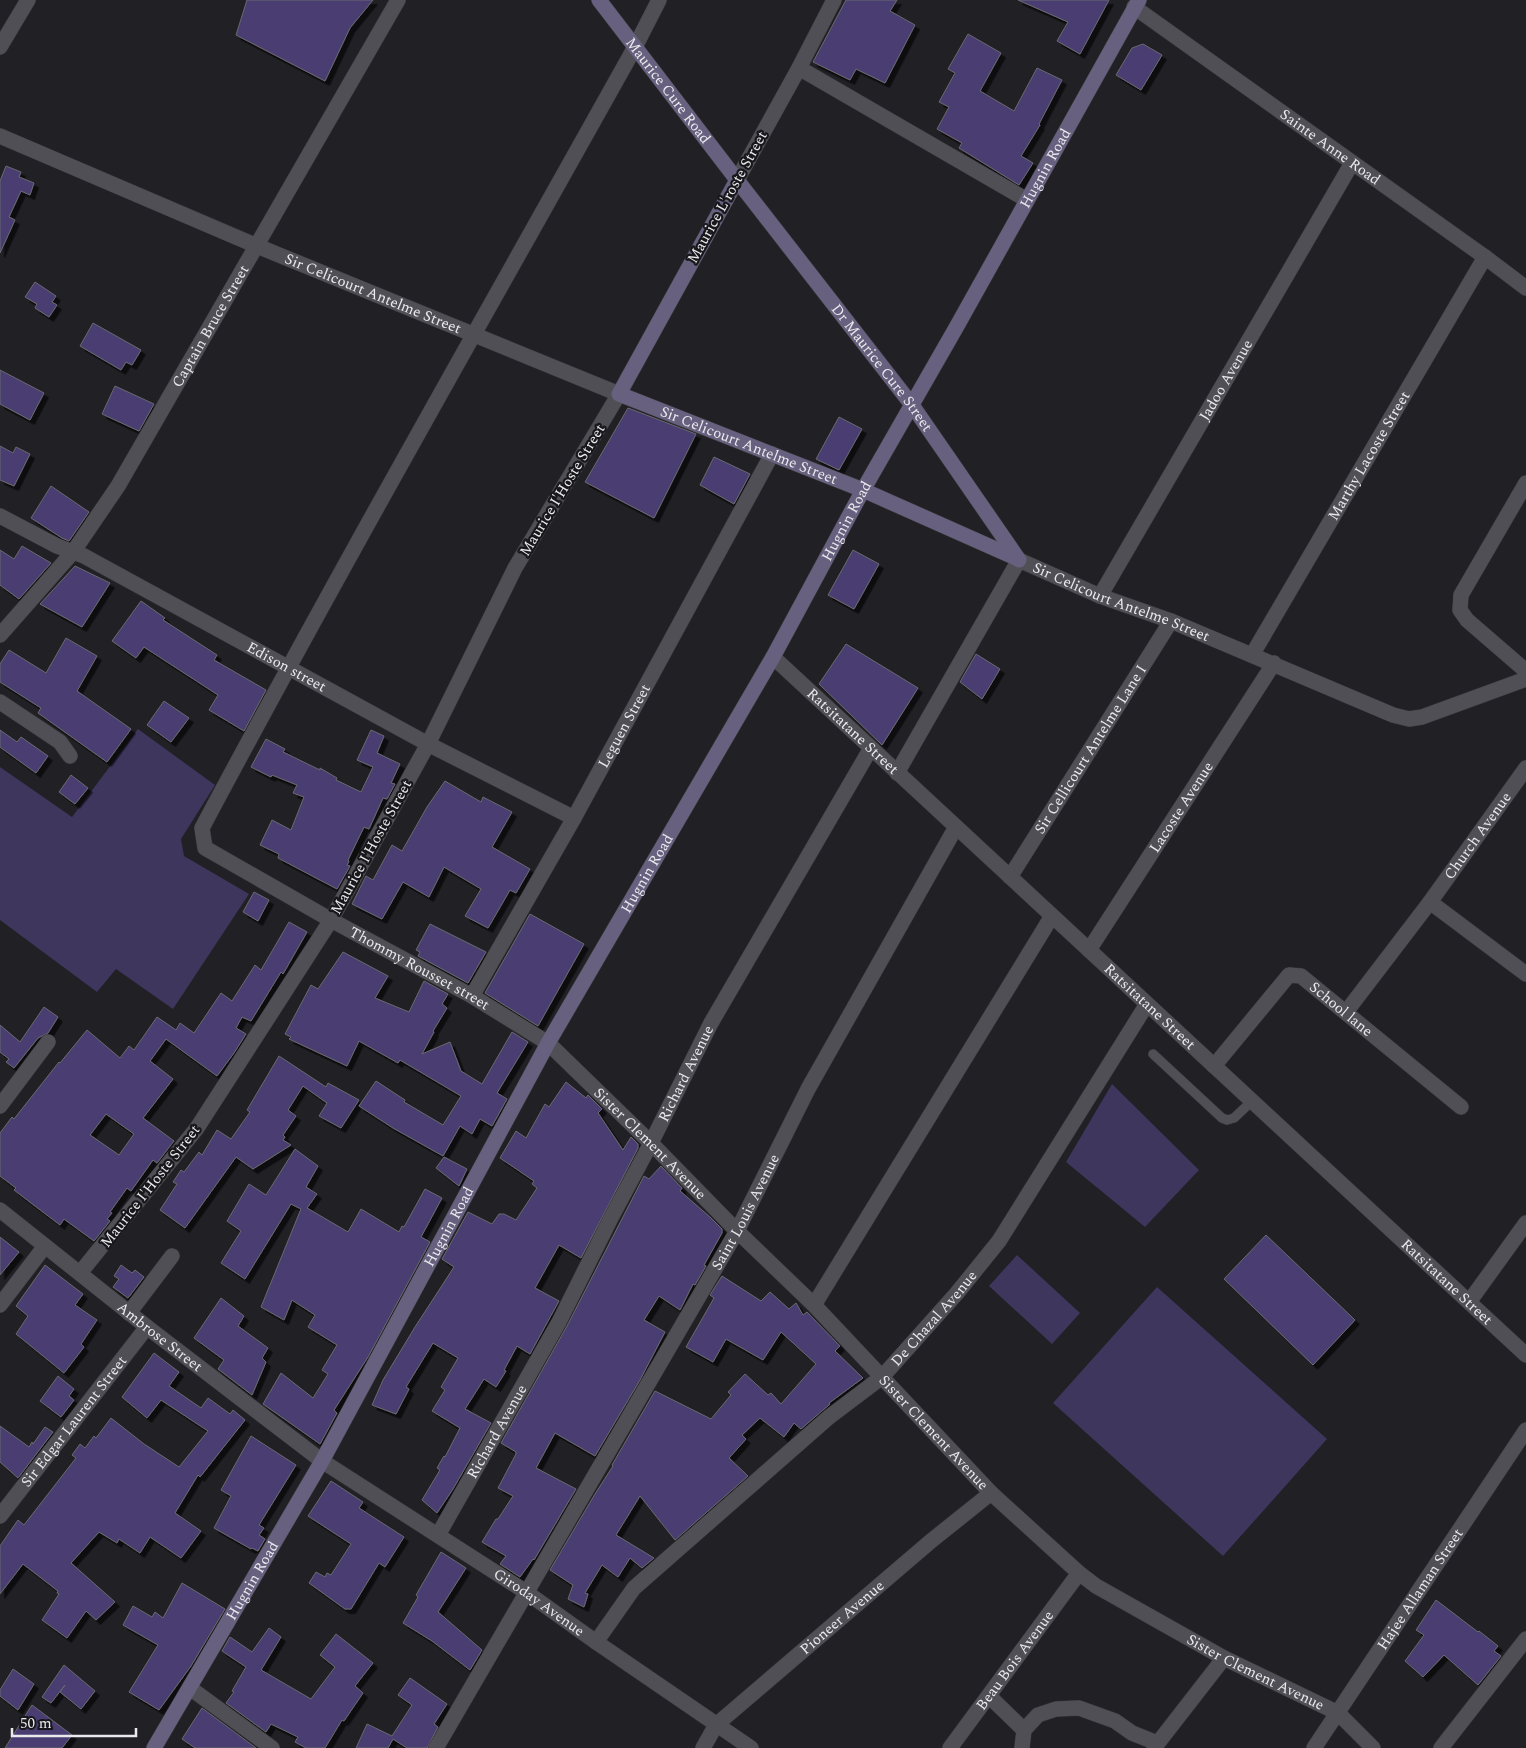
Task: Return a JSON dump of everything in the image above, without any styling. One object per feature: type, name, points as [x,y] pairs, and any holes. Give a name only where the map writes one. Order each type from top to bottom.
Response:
[{"type":"main road","name":"Maurice Cure Road","points":[[599,0],[736,180]]},
{"type":"main road","name":"Hugnin Road","points":[[154,1748],[322,1461],[548,1043],[772,657],[863,490],[1137,4]]},
{"type":"main road","name":"Maurice L'roste Street","points":[[619,394],[736,180]]},
{"type":"main road","name":"Dr Maurice Cure Street","points":[[736,180],[912,405],[1019,560]]},
{"type":"main road","name":"Sir Celicourt Antelme Street","points":[[619,394],[863,490],[1019,560]]},
{"type":"street","points":[[0,47],[28,0]]},
{"type":"street","name":"Captain Bruce Street","points":[[0,635],[73,552],[118,486],[398,0]]},
{"type":"street","points":[[287,668],[660,0]]},
{"type":"street","name":"Maurice L'roste Street","points":[[736,180],[834,0]]},
{"type":"street","name":"Sainte Anne Road","points":[[1137,4],[1352,163],[1526,288]]},
{"type":"street","points":[[798,68],[1027,200]]},
{"type":"street","name":"Sir Celicourt Antelme Street","points":[[0,136],[257,246],[619,394]]},
{"type":"street","name":"Jadoo Avenue","points":[[1100,596],[1352,163]]},
{"type":"street","name":"Marthy Lacoste Street","points":[[1252,654],[1485,257]]},
{"type":"street","name":"Maurice I'Hoste Street","points":[[80,1273],[197,1128],[331,920],[428,744],[515,568],[619,394]]},
{"type":"street","name":"Leguen Street","points":[[472,996],[574,818],[772,454]]},
{"type":"street","points":[[1526,483],[1461,595],[1460,610],[1467,620],[1526,671]]},
{"type":"street","name":"Edison street","points":[[0,516],[57,546],[84,556],[428,744],[574,818]]},
{"type":"street","points":[[897,772],[1019,560]]},
{"type":"street","name":"Sir Celicourt Antelme Street","points":[[1019,560],[1100,596],[1252,654],[1394,715],[1409,719],[1422,717],[1526,678]]},
{"type":"street","name":"Sir Cellicourt Antelme Lane I","points":[[1010,877],[1171,622]]},
{"type":"street","name":"Ratsitatane Street","points":[[772,657],[1526,1355]]},
{"type":"street","name":"Lacoste Avenue","points":[[1089,950],[1274,664]]},
{"type":"street","name":"Thommy Rousset street","points":[[287,668],[202,828],[205,848],[331,920],[472,996],[548,1043]]},
{"type":"street","points":[[0,702],[60,742],[70,756]]},
{"type":"street","name":"Richard Avenue","points":[[438,1536],[558,1322],[711,1023],[871,748]]},
{"type":"street","name":"Church Avenue","points":[[1346,1012],[1430,902],[1526,768]]},
{"type":"street","name":"Saint Louis Avenue","points":[[436,1748],[736,1231],[808,1089],[956,827]]},
{"type":"street","points":[[1430,902],[1526,974]]},
{"type":"street","points":[[814,1305],[1052,916]]},
{"type":"street","name":"School lane","points":[[1214,1066],[1289,975],[1301,976],[1461,1107]]},
{"type":"street","name":"De Chazal Avenue","points":[[596,1642],[634,1588],[829,1417],[882,1377],[999,1241],[1147,1004]]},
{"type":"street","points":[[0,1106],[48,1042]]},
{"type":"street","name":"Sister Clement Avenue","points":[[548,1043],[651,1143],[736,1231],[814,1305],[991,1493],[1079,1573],[1096,1586],[1224,1658],[1338,1713],[1373,1748]]},
{"type":"street","name":"Ambrose Street","points":[[0,1210],[146,1327],[322,1461]]},
{"type":"street","points":[[1469,1302],[1526,1223]]},
{"type":"street","points":[[0,1304],[45,1246]]},
{"type":"street","points":[[129,1312],[172,1256]]},
{"type":"street","name":"Sir Edgar Laurent Street","points":[[0,1516],[146,1327]]},
{"type":"street","name":"Hajee Allaman Street","points":[[1314,1748],[1526,1430]]},
{"type":"street","name":"Giroday Avenue","points":[[322,1461],[526,1592],[751,1748]]},
{"type":"street","name":"Pioneer Avenue","points":[[703,1748],[716,1725],[931,1541],[991,1493]]},
{"type":"street","name":"Beau Bois Avenue","points":[[950,1748],[1079,1573]]},
{"type":"street","points":[[1441,1748],[1526,1639]]},
{"type":"street","points":[[1022,1748],[1024,1730],[1038,1715],[1056,1709],[1079,1708],[1115,1721],[1155,1746],[1224,1658]]},
{"type":"street","points":[[190,1688],[272,1748]]},
{"type":"street","points":[[990,1696],[1024,1730]]},
{"type":"lane","points":[[1153,1054],[1222,1118],[1228,1120],[1234,1118],[1252,1102]]},
{"type":"shaded area","points":[[138,729],[215,785],[181,839],[184,856],[249,894],[173,1009],[116,969],[97,992],[0,920],[0,767],[72,817]]},
{"type":"shaded area","points":[[1112,1084],[1199,1170],[1145,1227],[1066,1162]]},
{"type":"shaded area","points":[[1017,1255],[1080,1313],[1052,1344],[989,1286]]},
{"type":"shaded area","points":[[1157,1287],[1327,1439],[1223,1556],[1053,1403]]},
{"type":"building","points":[[247,0],[373,0],[350,28],[325,81],[236,35]]},
{"type":"building","points":[[846,0],[897,0],[890,11],[915,25],[885,83],[856,69],[850,80],[813,62]]},
{"type":"building","points":[[1018,0],[1109,0],[1080,54],[1057,41],[1068,22]]},
{"type":"building","points":[[968,34],[1001,53],[980,91],[1014,111],[1037,68],[1062,80],[1040,125],[1021,156],[1033,163],[1019,185],[959,148],[962,143],[937,129],[949,107],[939,102],[955,73],[948,69]]},
{"type":"building","points":[[1143,44],[1162,55],[1141,90],[1116,75],[1132,48]]},
{"type":"building","points":[[6,166],[21,172],[19,177],[34,183],[30,195],[21,191],[9,217],[15,220],[0,253],[0,181]]},
{"type":"building","points":[[35,282],[56,296],[52,302],[57,305],[49,317],[35,308],[37,304],[25,297]]},
{"type":"building","points":[[93,323],[141,350],[132,365],[126,362],[121,370],[80,346]]},
{"type":"building","points":[[0,370],[44,393],[30,420],[0,404]]},
{"type":"building","points":[[115,386],[154,404],[139,431],[102,414]]},
{"type":"building","points":[[628,408],[696,434],[654,518],[585,482]]},
{"type":"building","points":[[839,417],[862,429],[839,470],[816,459]]},
{"type":"building","points":[[0,446],[13,453],[16,447],[30,454],[14,486],[0,480]]},
{"type":"building","points":[[714,457],[750,474],[734,504],[700,485]]},
{"type":"building","points":[[51,486],[89,512],[69,541],[31,518]]},
{"type":"building","points":[[22,546],[51,563],[19,599],[0,585],[0,550],[14,559]]},
{"type":"building","points":[[853,550],[879,564],[854,609],[828,595]]},
{"type":"building","points":[[75,566],[110,583],[82,627],[40,604]]},
{"type":"building","points":[[141,601],[165,618],[163,620],[217,655],[214,660],[266,690],[244,731],[209,710],[218,695],[144,647],[136,658],[112,641]]},
{"type":"building","points":[[66,638],[97,656],[77,691],[131,729],[107,762],[38,713],[41,708],[0,682],[0,664],[9,650],[46,673]]},
{"type":"building","points":[[846,644],[918,688],[882,745],[819,684]]},
{"type":"building","points":[[976,654],[1000,669],[982,699],[960,682]]},
{"type":"building","points":[[164,701],[189,718],[171,742],[147,725]]},
{"type":"building","points":[[0,730],[17,742],[21,737],[48,756],[36,773],[0,747]]},
{"type":"building","points":[[371,730],[384,736],[377,753],[400,764],[391,783],[395,784],[387,799],[383,798],[369,829],[364,827],[348,860],[347,865],[350,866],[337,889],[278,858],[279,854],[260,845],[272,820],[291,830],[304,797],[293,793],[297,785],[272,775],[271,777],[251,767],[266,739],[285,749],[283,752],[320,770],[320,768],[337,778],[336,780],[361,792],[373,767],[357,760]]},
{"type":"building","points":[[71,775],[88,788],[75,804],[59,792]]},
{"type":"building","points":[[445,781],[481,802],[483,797],[512,812],[492,847],[530,869],[516,893],[510,890],[488,928],[465,916],[481,889],[444,867],[429,897],[403,882],[382,919],[352,904],[366,876],[373,880],[392,845],[402,851],[427,807]]},
{"type":"building","points":[[254,892],[269,900],[258,921],[243,912]]},
{"type":"building","points":[[530,914],[584,944],[538,1026],[485,993]]},
{"type":"building","points":[[289,922],[307,932],[283,974],[281,972],[251,1021],[242,1017],[236,1028],[246,1034],[217,1076],[166,1039],[150,1061],[173,1079],[143,1118],[174,1141],[157,1163],[153,1160],[131,1191],[127,1188],[110,1212],[112,1213],[107,1219],[110,1221],[94,1241],[64,1219],[60,1225],[14,1190],[16,1188],[0,1176],[0,1133],[12,1117],[14,1119],[87,1030],[120,1058],[129,1046],[134,1050],[157,1017],[176,1030],[180,1023],[194,1033],[221,993],[232,1001],[255,965],[261,970]],"holes":[[[106,1114],[134,1134],[119,1155],[90,1135]]]},
{"type":"building","points":[[430,924],[486,952],[468,983],[418,956],[420,952],[416,950]]},
{"type":"building","points":[[343,952],[388,976],[375,998],[409,1012],[424,981],[448,994],[442,1004],[447,1008],[422,1054],[450,1042],[461,1071],[482,1084],[512,1032],[528,1042],[497,1093],[507,1099],[492,1126],[480,1119],[472,1134],[460,1126],[443,1156],[393,1128],[359,1106],[376,1081],[405,1100],[404,1102],[443,1125],[461,1096],[400,1060],[398,1063],[359,1041],[347,1066],[289,1039],[291,1037],[285,1034],[311,985],[318,989]]},
{"type":"building","points":[[44,1007],[58,1017],[48,1033],[38,1038],[14,1068],[6,1062],[9,1059],[0,1052],[0,1025],[20,1042]]},
{"type":"building","points":[[279,1056],[326,1087],[328,1083],[359,1100],[341,1128],[319,1116],[327,1103],[303,1086],[288,1110],[296,1116],[283,1135],[285,1137],[283,1140],[291,1145],[253,1169],[236,1157],[185,1228],[160,1210],[177,1184],[173,1182],[181,1170],[184,1172],[199,1152],[202,1155],[217,1130],[231,1139],[250,1112],[247,1110]]},
{"type":"building","points":[[566,1082],[586,1098],[588,1095],[602,1109],[598,1113],[623,1150],[631,1137],[638,1144],[638,1148],[581,1258],[559,1245],[535,1288],[559,1301],[530,1354],[517,1346],[504,1370],[506,1371],[496,1387],[484,1379],[465,1409],[491,1423],[437,1513],[422,1500],[440,1470],[437,1468],[460,1428],[432,1411],[445,1390],[441,1387],[458,1358],[433,1343],[406,1387],[409,1389],[396,1414],[372,1405],[383,1380],[454,1267],[442,1259],[468,1212],[492,1224],[499,1214],[504,1214],[516,1220],[537,1188],[532,1184],[534,1181],[500,1158],[516,1131],[526,1138],[545,1104],[549,1107]]},
{"type":"building","points":[[295,1149],[318,1166],[306,1187],[317,1194],[307,1208],[348,1232],[361,1209],[399,1232],[402,1226],[404,1227],[425,1189],[442,1198],[421,1237],[430,1242],[368,1357],[334,1410],[337,1413],[320,1444],[263,1404],[281,1373],[313,1398],[328,1374],[322,1370],[337,1345],[308,1327],[315,1315],[292,1300],[284,1320],[261,1307],[301,1209],[291,1204],[245,1279],[221,1263],[241,1231],[227,1221],[249,1184],[266,1195]]},
{"type":"building","points":[[444,1157],[467,1169],[459,1186],[436,1168]]},
{"type":"building","points":[[661,1166],[682,1188],[680,1191],[722,1229],[722,1233],[704,1265],[706,1266],[695,1285],[693,1284],[680,1310],[659,1296],[644,1320],[665,1332],[640,1380],[595,1456],[555,1433],[536,1468],[576,1489],[534,1560],[520,1577],[500,1564],[506,1556],[482,1542],[513,1496],[498,1488],[516,1454],[516,1452],[501,1443],[567,1326],[644,1176],[649,1179]]},
{"type":"building","points":[[1266,1235],[1355,1320],[1313,1365],[1224,1279]]},
{"type":"building","points":[[0,1237],[19,1252],[0,1275]]},
{"type":"building","points":[[45,1265],[83,1294],[75,1305],[97,1320],[81,1344],[84,1347],[64,1373],[16,1334],[28,1316],[16,1306]]},
{"type":"building","points":[[121,1265],[132,1273],[135,1270],[144,1277],[128,1298],[113,1287],[119,1279],[114,1276]]},
{"type":"building","points":[[722,1276],[761,1301],[770,1292],[789,1309],[796,1303],[803,1315],[807,1312],[840,1346],[835,1351],[863,1378],[829,1403],[801,1429],[794,1423],[784,1437],[760,1418],[742,1435],[746,1439],[729,1458],[748,1476],[675,1540],[640,1496],[616,1535],[654,1558],[642,1568],[630,1558],[618,1577],[602,1565],[585,1593],[588,1594],[584,1607],[568,1599],[573,1585],[550,1570],[613,1466],[655,1391],[711,1419],[731,1395],[728,1392],[745,1374],[768,1395],[771,1393],[781,1404],[816,1364],[781,1332],[763,1360],[726,1339],[713,1362],[686,1347],[714,1298],[710,1295]]},
{"type":"building","points":[[221,1298],[244,1316],[238,1326],[268,1348],[262,1358],[266,1362],[252,1395],[218,1369],[224,1360],[194,1338]]},
{"type":"building","points":[[154,1353],[179,1372],[169,1386],[201,1408],[208,1398],[230,1414],[233,1410],[245,1420],[200,1477],[198,1475],[175,1513],[201,1531],[181,1558],[150,1537],[140,1553],[119,1539],[117,1543],[99,1532],[71,1563],[115,1602],[96,1620],[86,1611],[67,1638],[42,1620],[59,1594],[57,1593],[58,1591],[23,1564],[0,1594],[0,1546],[18,1520],[24,1525],[76,1458],[72,1455],[80,1444],[85,1448],[94,1436],[96,1438],[111,1418],[144,1444],[179,1467],[208,1431],[161,1400],[147,1418],[122,1397]]},
{"type":"building","points":[[58,1376],[74,1389],[69,1396],[74,1400],[61,1417],[40,1401]]},
{"type":"building","points":[[0,1426],[29,1447],[45,1427],[53,1432],[18,1478],[0,1462]]},
{"type":"building","points":[[251,1436],[296,1465],[259,1525],[264,1528],[259,1535],[265,1539],[258,1551],[214,1528],[231,1496],[221,1490]]},
{"type":"building","points":[[331,1481],[363,1502],[359,1508],[404,1537],[385,1567],[379,1563],[351,1609],[345,1609],[309,1583],[316,1572],[325,1577],[327,1573],[331,1575],[351,1544],[308,1516]]},
{"type":"building","points":[[441,1552],[466,1568],[438,1612],[482,1650],[470,1670],[432,1641],[403,1623],[418,1597],[416,1595]]},
{"type":"building","points":[[182,1583],[225,1609],[191,1666],[159,1710],[129,1692],[158,1645],[123,1625],[133,1606],[152,1617],[155,1612],[163,1618]]},
{"type":"building","points":[[1436,1600],[1498,1646],[1494,1651],[1501,1656],[1478,1685],[1444,1655],[1423,1677],[1405,1661],[1424,1635],[1416,1630]]},
{"type":"building","points":[[269,1628],[281,1637],[261,1670],[311,1699],[335,1667],[320,1655],[336,1634],[373,1663],[355,1686],[363,1693],[344,1721],[342,1720],[325,1748],[306,1748],[295,1742],[298,1737],[271,1724],[266,1732],[226,1703],[234,1692],[232,1691],[246,1667],[222,1651],[230,1637],[252,1652]]},
{"type":"building","points":[[64,1665],[95,1691],[81,1709],[60,1692],[65,1685],[51,1703],[42,1697]]},
{"type":"building","points":[[13,1669],[34,1684],[18,1710],[0,1696],[0,1690]]},
{"type":"building","points":[[410,1678],[447,1704],[434,1724],[438,1727],[427,1748],[407,1748],[393,1739],[388,1748],[356,1748],[367,1724],[392,1736],[412,1705],[398,1695]]},
{"type":"building","points":[[32,1705],[72,1735],[62,1748],[5,1748]]},
{"type":"building","points":[[202,1708],[256,1748],[195,1748],[182,1739]]}]
